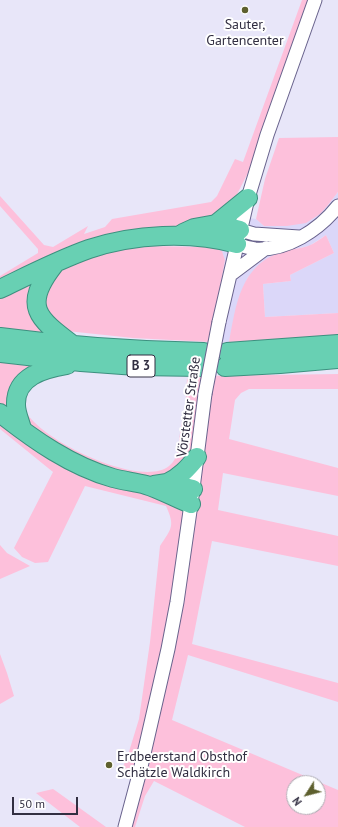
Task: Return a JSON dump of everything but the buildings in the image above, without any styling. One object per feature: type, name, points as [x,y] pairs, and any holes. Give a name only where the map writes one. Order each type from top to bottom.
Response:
[{"type":"highway","points":[[176,236],[194,228],[216,224],[248,198]]},
{"type":"highway","points":[[216,224],[238,237]]},
{"type":"highway","points":[[0,290],[54,264],[89,250],[118,242],[164,236],[222,240],[238,237]]},
{"type":"highway","points":[[54,264],[41,282],[37,291],[37,307],[40,315],[46,323],[74,345]]},
{"type":"highway","name":"B 3","points":[[0,338],[74,345],[90,348],[154,351],[203,360],[136,366],[81,362],[0,353]]},
{"type":"highway","points":[[338,344],[226,360],[311,362],[338,359]]},
{"type":"highway","points":[[22,429],[16,406],[18,390],[24,381],[45,369],[81,362]]},
{"type":"highway","points":[[311,362],[338,367]]},
{"type":"highway","points":[[0,413],[52,451],[77,464],[113,478],[147,486],[177,499],[192,496]]},
{"type":"highway","points":[[147,486],[167,484],[184,472],[197,457]]},
{"type":"highway","points":[[167,484],[192,496]]},
{"type":"street","name":"Vörstetter Straße","points":[[125,827],[140,771],[168,650],[177,602],[205,394],[238,237],[267,135],[315,0]]},
{"type":"street","points":[[238,237],[254,248],[266,248],[284,244],[318,227],[338,206]]},
{"type":"street","points":[[238,237],[254,234],[300,237]]},
{"type":"street","points":[[230,275],[266,248]]},
{"type":"shaded area","points":[[302,0],[309,0],[251,167],[231,206],[223,214],[0,285],[0,276],[38,253],[38,249],[0,206],[0,196],[44,245],[53,247],[88,226],[84,234],[105,227],[112,219],[211,202],[217,196],[235,159],[243,162]]},
{"type":"shaded area","points":[[338,137],[338,192],[320,214],[306,223],[287,226],[264,226],[256,219],[265,179],[279,138]]},
{"type":"shaded area","points":[[338,192],[338,313],[265,317],[263,284],[291,281],[290,275],[334,253],[326,235],[309,246],[282,252],[248,277],[240,296],[229,342],[221,342],[214,321],[225,260],[222,252],[210,247],[180,246],[181,227],[223,214],[256,219],[264,226],[328,205]]},
{"type":"shaded area","points":[[326,235],[334,253],[290,275],[291,281],[263,284],[265,317],[338,313],[338,335],[229,342],[234,314],[242,288],[248,277],[257,267],[267,258],[287,250],[308,246]]},
{"type":"shaded area","points":[[145,246],[210,247],[222,251],[225,260],[210,342],[133,338],[67,331],[45,316],[43,284],[59,268],[92,254]]},
{"type":"shaded area","points":[[28,284],[32,286],[48,334],[0,331],[0,297]]},
{"type":"shaded area","points":[[0,362],[62,371],[41,377],[27,389],[24,408],[34,422],[49,435],[92,458],[115,466],[137,471],[155,471],[169,466],[173,462],[178,449],[180,430],[186,403],[187,379],[200,376],[338,374],[338,389],[249,389],[241,393],[235,400],[229,439],[338,468],[338,496],[223,473],[218,510],[338,536],[338,566],[212,541],[192,644],[338,683],[338,702],[188,655],[172,720],[302,775],[286,775],[286,815],[326,815],[326,785],[338,790],[338,827],[245,827],[154,781],[145,796],[135,827],[121,827],[134,780],[122,774],[122,769],[139,719],[150,642],[160,546],[170,531],[171,518],[166,506],[85,486],[48,562],[35,563],[22,557],[14,548],[53,472],[0,429]]},
{"type":"shaded area","points":[[0,545],[7,553],[30,566],[0,579]]},
{"type":"shaded area","points":[[0,654],[14,696],[0,704]]},
{"type":"shaded area","points":[[53,789],[106,827],[80,827],[36,793]]},
{"type":"place","name":"Sauter, Gartencenter","points":[[245,10]]},
{"type":"place","name":"Erdbeerstand Obsthof Schätzle Waldkirch","points":[[109,765]]}]
